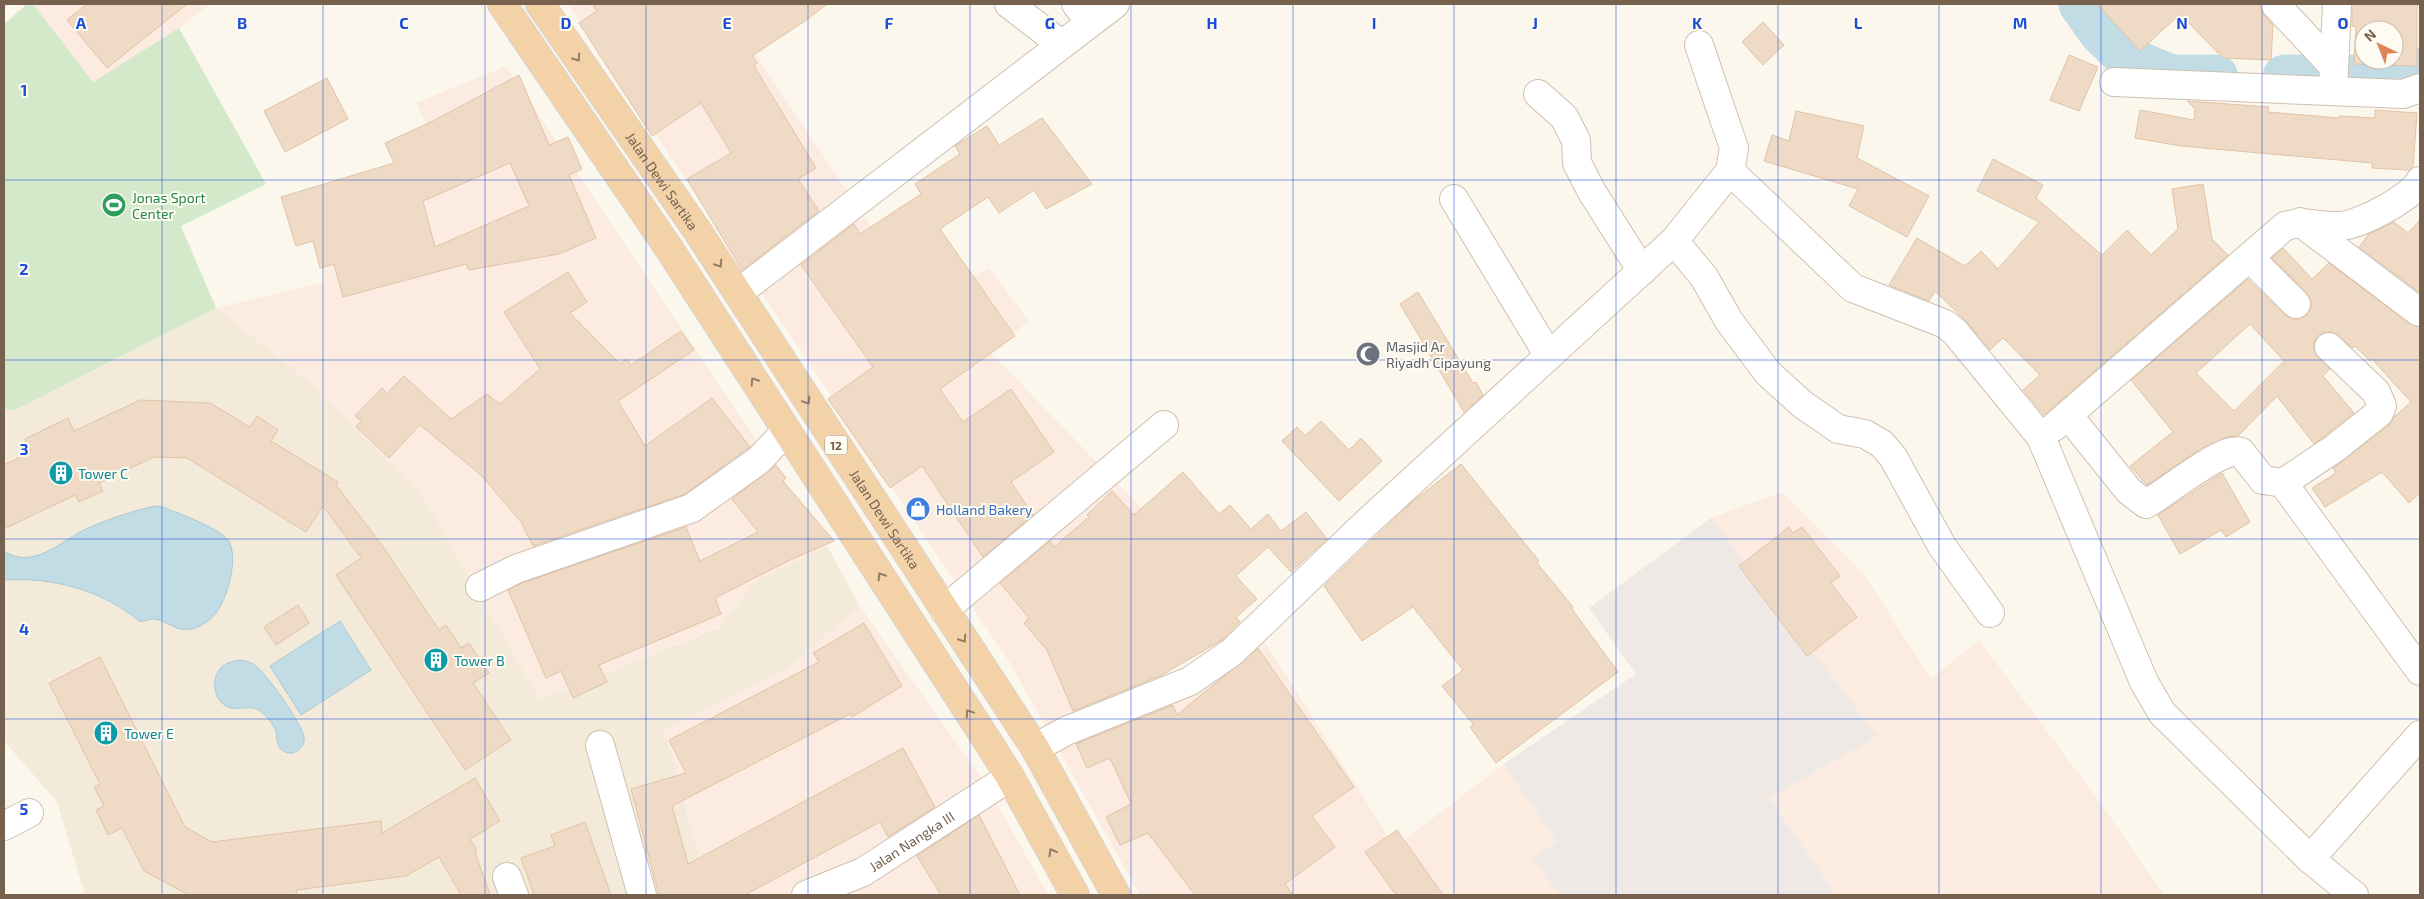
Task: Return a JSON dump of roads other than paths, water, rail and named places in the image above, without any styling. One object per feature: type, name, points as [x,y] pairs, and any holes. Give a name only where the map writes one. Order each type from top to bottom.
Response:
[{"type":"highway","name":"12","points":[[502,4],[668,247],[990,745],[1010,777],[1075,895]]},
{"type":"highway","name":"Jalan Dewi Sartika","points":[[540,4],[696,229],[1035,748],[1116,895]]},
{"type":"highway","points":[[668,247],[696,229]]},
{"type":"highway","points":[[990,745],[1020,726]]},
{"type":"street","points":[[1009,4],[1061,44]]},
{"type":"street","points":[[738,293],[1061,44],[1083,13],[1115,4]]},
{"type":"street","points":[[2275,4],[2333,76]]},
{"type":"street","points":[[2333,76],[2337,4]]},
{"type":"street","points":[[1035,748],[1066,732],[1190,681],[1232,652],[1362,526],[1674,241],[1730,171],[1734,148],[1733,140],[1699,45]]},
{"type":"street","points":[[2114,82],[2333,76],[2403,94],[2420,88]]},
{"type":"street","points":[[1538,94],[1564,117],[1576,140],[1577,163],[1592,192],[1642,271]]},
{"type":"street","points":[[1730,171],[1853,288],[1945,324],[1950,328],[2041,437],[2144,682],[2162,713],[2310,859],[2354,895]]},
{"type":"street","points":[[2041,437],[2285,226],[2300,222],[2340,226],[2352,224],[2405,196],[2416,188],[2420,181]]},
{"type":"street","points":[[1454,199],[1549,356]]},
{"type":"street","points":[[2300,222],[2419,312]]},
{"type":"street","points":[[1674,241],[1704,277],[1729,320],[1768,373],[1802,404],[1838,428],[1865,434],[1882,444],[1893,457],[1942,546],[1990,613]]},
{"type":"street","points":[[2249,257],[2296,304]]},
{"type":"street","points":[[2068,414],[2129,491],[2146,504],[2212,460],[2231,451],[2241,452],[2263,480],[2283,483],[2336,448],[2379,413],[2382,406],[2376,392],[2329,347]]},
{"type":"street","points":[[944,610],[1164,424]]},
{"type":"street","points":[[480,587],[516,569],[692,508],[759,460],[786,431]]},
{"type":"street","points":[[2283,483],[2420,671]]},
{"type":"street","points":[[2310,859],[2420,735]]},
{"type":"street","points":[[600,745],[642,895]]},
{"type":"street","name":"Jalan Nangka III","points":[[806,895],[863,872],[1010,777]]},
{"type":"street","points":[[4,826],[29,813]]},
{"type":"water","points":[[155,506],[163,507],[188,517],[215,530],[228,540],[231,547],[231,575],[222,604],[210,619],[195,628],[181,629],[154,619],[139,621],[109,601],[58,583],[4,580],[4,551],[26,558],[36,556],[47,552],[88,528],[138,510]]},
{"type":"water","points":[[340,621],[371,670],[301,715],[270,666]]},
{"type":"water","points":[[240,660],[250,662],[258,668],[291,711],[304,737],[303,745],[297,751],[289,753],[279,747],[275,728],[259,710],[255,708],[230,708],[218,698],[215,687],[216,675],[223,666]]},
{"type":"waterway","points":[[2081,4],[2101,32],[2130,60],[2171,77],[2216,77]]},
{"type":"waterway","points":[[2285,77],[2366,77],[2420,71]]},
{"type":"place","name":"Jonas Sport Center","points":[[114,205]]},
{"type":"place","name":"Masjid Ar Riyadh Cipayung","points":[[1368,354]]},
{"type":"place","name":"Tower C","points":[[61,473]]},
{"type":"place","name":"Holland Bakery","points":[[918,509]]},
{"type":"place","name":"Tower B","points":[[436,660]]},
{"type":"place","name":"Tower E","points":[[106,733]]}]
